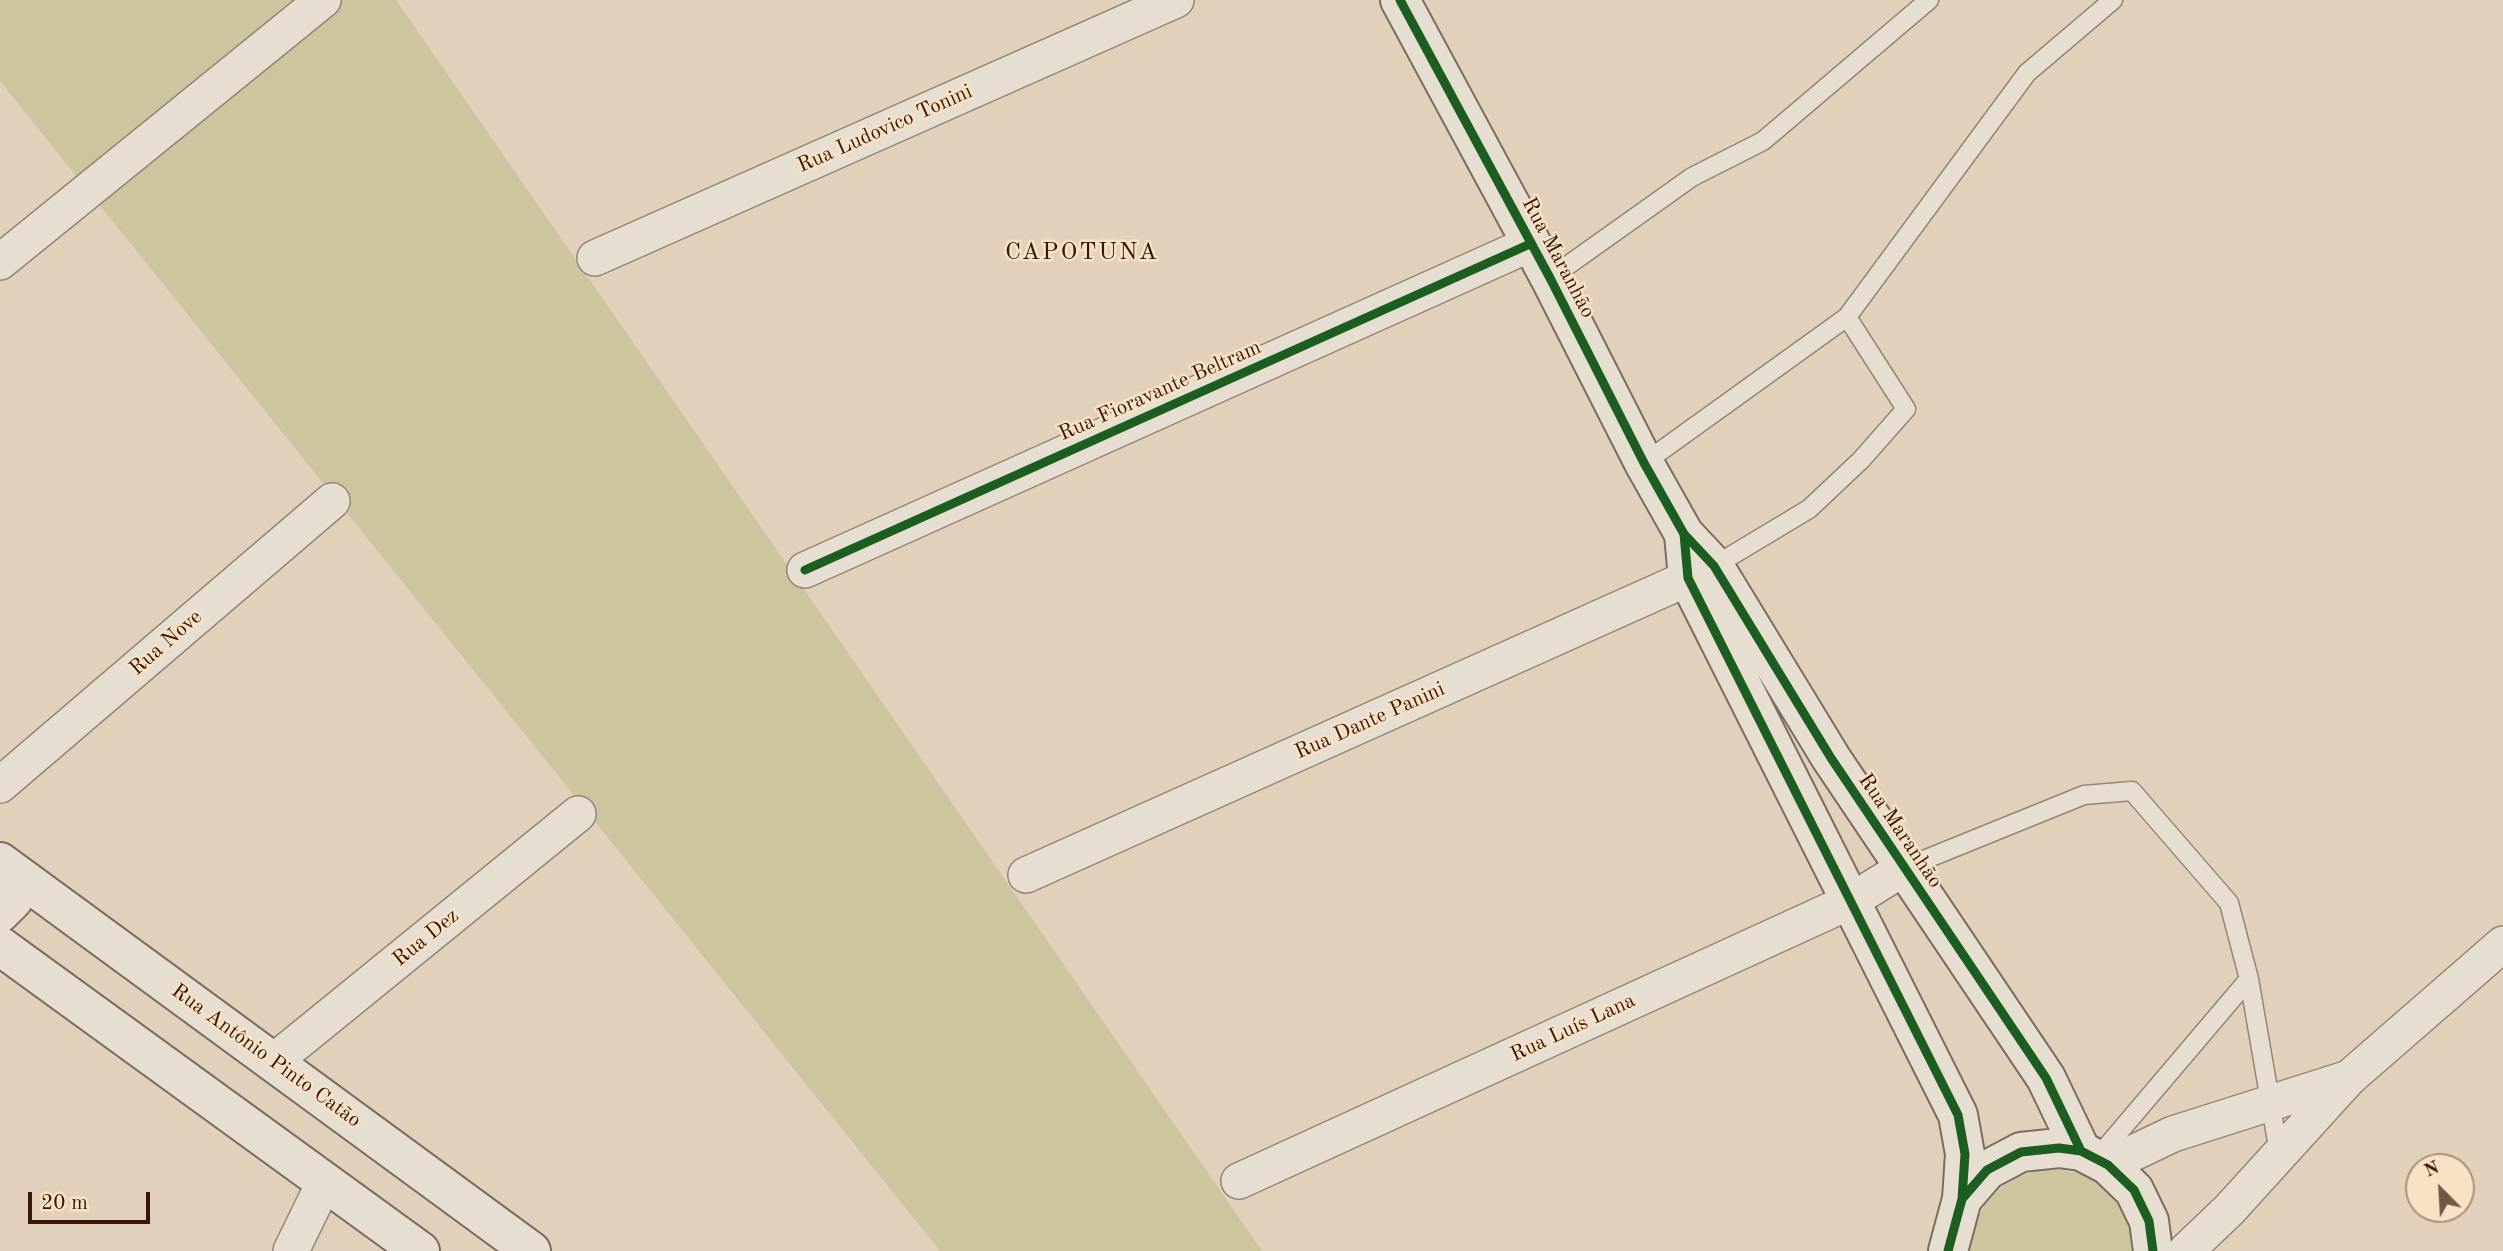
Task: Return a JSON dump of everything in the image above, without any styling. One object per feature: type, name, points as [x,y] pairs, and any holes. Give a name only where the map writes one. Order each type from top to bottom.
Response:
[{"type":"main road","name":"Rua Maranhão","points":[[1400,0],[1684,534],[1852,901],[1958,1115],[1965,1154],[1962,1199],[1946,1250]]},
{"type":"main road","name":"Rua Maranhão","points":[[1701,572],[1831,758],[2046,1078],[2095,1158],[2134,1190],[2150,1221],[2153,1251]]},
{"type":"main road","name":"Rua Antônio Pinto Catão","points":[[10,869],[531,1251]]},
{"type":"main road","points":[[0,913],[13,900],[10,869]]},
{"type":"main road","points":[[0,946],[421,1251]]},
{"type":"main road","name":"Rua Maranhão","points":[[1962,1199],[1987,1170],[2021,1152],[2059,1148],[2095,1158]]},
{"type":"street","points":[[0,262],[323,0]]},
{"type":"street","name":"Rua Ludovico Tonini","points":[[595,258],[1176,0]]},
{"type":"street","name":"Rua Fioravante Beltram","points":[[805,569],[1530,244]]},
{"type":"street","name":"Rua Nove","points":[[0,785],[332,501]]},
{"type":"street","name":"Rua Dante Panini","points":[[1026,875],[1701,572]]},
{"type":"street","name":"Rua Dez","points":[[273,1062],[578,814]]},
{"type":"street","name":"Rua Luís Lana","points":[[1238,1181],[1852,901],[1904,868]]},
{"type":"street","points":[[2186,1251],[2229,1210],[2348,1078],[2503,944]]},
{"type":"street","points":[[2095,1158],[2348,1078]]},
{"type":"street","points":[[291,1251],[325,1181]]},
{"type":"lane","points":[[1550,278],[1692,177],[1763,141],[1929,0]]},
{"type":"lane","points":[[1644,463],[1847,317],[2027,73],[2113,0]]},
{"type":"lane","points":[[1701,572],[1809,509],[1861,460],[1906,409],[1847,317]]},
{"type":"lane","points":[[1904,868],[2084,795],[2132,791],[2229,903],[2249,979],[2279,1153]]},
{"type":"lane","points":[[2095,1158],[2249,979]]},
{"type":"shaded area","points":[[0,0],[396,0],[1262,1251],[940,1251],[0,81]]},
{"type":"shaded area","points":[[2041,1170],[2063,1170],[2085,1175],[2105,1186],[2121,1201],[2140,1251],[1969,1251],[1974,1224],[1985,1205],[2000,1188],[2019,1177]]},
{"type":"cycle path","points":[[1400,0],[1684,534],[1714,566],[1831,758],[2046,1078],[2081,1151]]},
{"type":"cycle path","points":[[805,570],[1530,244]]},
{"type":"cycle path","points":[[1684,534],[1688,578],[1958,1115],[1965,1154],[1962,1199]]},
{"type":"cycle path","points":[[1948,1251],[1962,1199],[1987,1170],[2021,1152],[2059,1148],[2081,1151],[2108,1165],[2134,1190],[2149,1221],[2153,1251]]},
{"type":"district","name":"CAPOTUNA","points":[[1082,253]]}]
